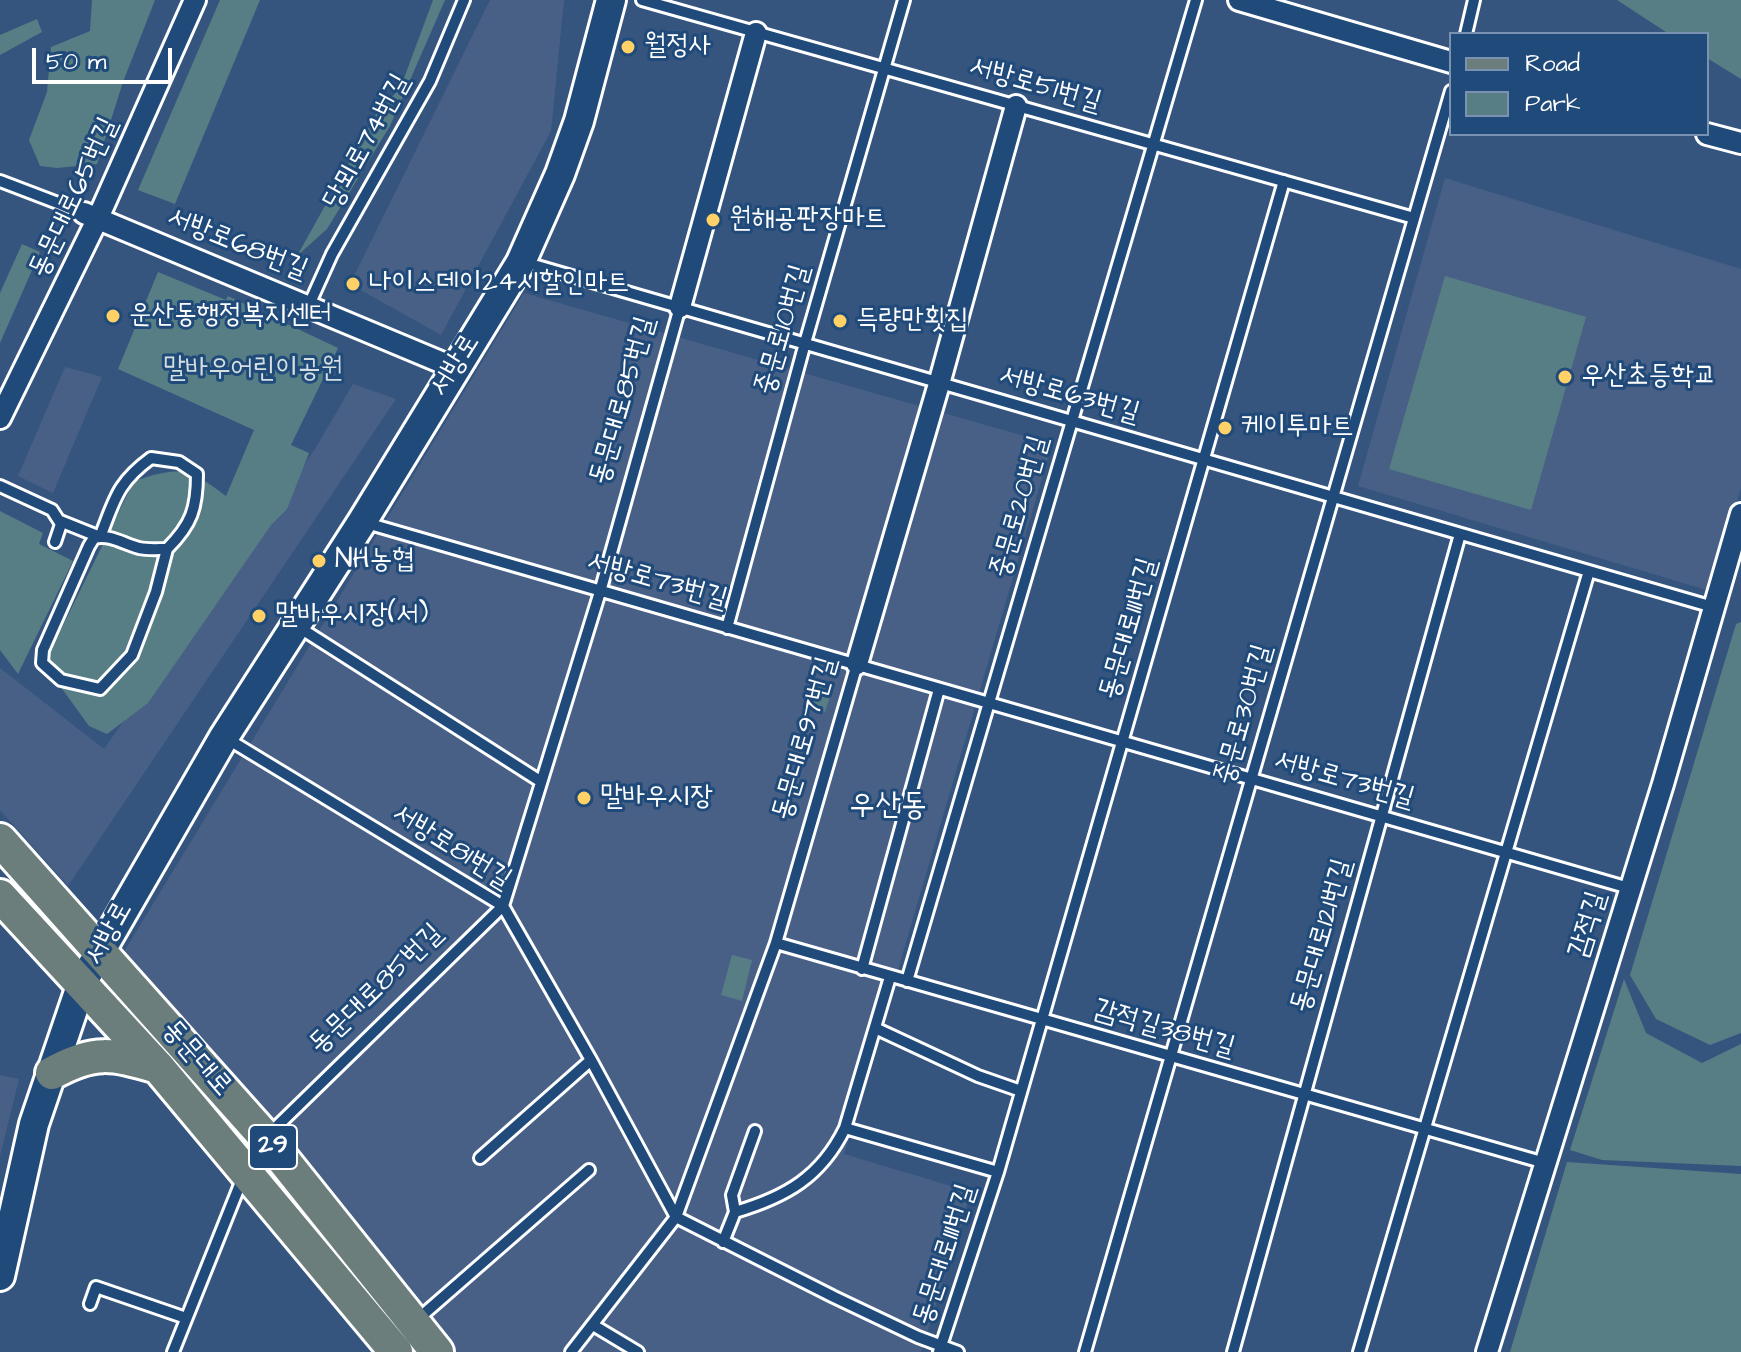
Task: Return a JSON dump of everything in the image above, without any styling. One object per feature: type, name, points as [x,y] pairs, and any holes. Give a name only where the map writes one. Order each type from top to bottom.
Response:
[{"type":"main road","name":"서방로","points":[[0,1276],[34,1124],[82,983],[224,737],[362,522],[521,262],[560,174],[583,109],[611,0]]},
{"type":"main road","name":"동문대로","points":[[0,840],[265,1137],[437,1352]]},
{"type":"main road","name":"동문대로","points":[[0,896],[158,1067],[396,1352]]},
{"type":"main road","points":[[52,1073],[86,1057],[103,1055],[124,1057],[158,1067]]},
{"type":"street","name":"동문대로65번길","points":[[0,418],[91,215],[195,0]]},
{"type":"street","points":[[1239,0],[1449,61]]},
{"type":"street","name":"동문대로85번길","points":[[680,307],[756,33]]},
{"type":"street","name":"동문대로97번길","points":[[857,664],[1016,106]]},
{"type":"street","points":[[1709,135],[1741,143]]},
{"type":"street","name":"서방로68번길","points":[[91,215],[455,368]]},
{"type":"street","name":"감적길","points":[[1487,1352],[1663,784],[1741,514]]},
{"type":"lane","name":"당뫼로74번길","points":[[309,305],[332,254],[430,81],[464,0]]},
{"type":"lane","name":"서방로51번길","points":[[642,0],[1414,218]]},
{"type":"lane","name":"중문로10번길","points":[[727,628],[904,0]]},
{"type":"lane","name":"중문로20번길","points":[[907,981],[1196,0]]},
{"type":"lane","points":[[1466,32],[1474,0]]},
{"type":"lane","name":"중문로30번길","points":[[1085,1352],[1449,98]]},
{"type":"lane","points":[[0,181],[91,215]]},
{"type":"lane","name":"동문대로111번길","points":[[941,1349],[998,1172],[1284,181]]},
{"type":"lane","name":"서방로63번길","points":[[537,266],[1713,607]]},
{"type":"lane","name":"동문대로85번길","points":[[265,1137],[503,906],[600,592],[680,307]]},
{"type":"lane","points":[[100,537],[116,496],[129,475],[151,458],[179,462],[197,474],[197,504],[179,537],[167,549],[156,592],[132,655],[100,689],[61,680],[42,663],[43,650],[89,546],[94,538],[100,537],[113,538],[142,549],[167,549]]},
{"type":"lane","points":[[0,486],[52,510],[60,521],[100,537]]},
{"type":"lane","points":[[55,542],[60,533],[60,521]]},
{"type":"lane","name":"서방로73번길","points":[[362,522],[1629,888]]},
{"type":"lane","name":"동문대로121번길","points":[[1233,1352],[1460,534]]},
{"type":"lane","points":[[1359,1352],[1589,571]]},
{"type":"lane","points":[[296,625],[540,781]]},
{"type":"lane","name":"동문대로97번길","points":[[571,1352],[676,1217],[776,943],[857,664]]},
{"type":"lane","points":[[862,969],[939,689]]},
{"type":"lane","name":"서방로81번길","points":[[224,737],[503,906],[676,1217]]},
{"type":"lane","name":"감적길38번길","points":[[776,943],[1545,1163]]},
{"type":"lane","points":[[735,1212],[758,1205],[794,1186],[826,1162],[845,1128],[890,977]]},
{"type":"lane","points":[[875,1028],[978,1076],[1021,1091]]},
{"type":"lane","points":[[480,1158],[591,1060]]},
{"type":"lane","name":"동문대로111번길","points":[[845,1128],[998,1172]]},
{"type":"lane","points":[[723,1242],[735,1212],[732,1195],[755,1131]]},
{"type":"lane","points":[[413,1322],[589,1170]]},
{"type":"lane","points":[[173,1352],[245,1172]]},
{"type":"lane","points":[[676,1217],[941,1349],[958,1352]]},
{"type":"lane","points":[[90,1304],[96,1287],[186,1318]]},
{"type":"lane","points":[[593,1325],[638,1352]]},
{"type":"shaded area","points":[[490,0],[564,0],[551,131],[441,335],[350,284]]},
{"type":"shaded area","name":"우산초등학교","points":[[1445,178],[1741,269],[1741,488],[1710,591],[1358,486]]},
{"type":"shaded area","name":"말바우시장","points":[[524,293],[1052,444],[844,1154],[971,1192],[921,1352],[451,1352],[122,955]]},
{"type":"shaded area","points":[[65,367],[102,377],[53,493],[18,476]]},
{"type":"shaded area","points":[[353,384],[396,399],[68,886],[0,810],[0,668],[104,749],[315,449]]},
{"type":"shaded area","points":[[0,1075],[19,1079],[0,1156]]},
{"type":"green space","points":[[92,0],[155,0],[123,82],[97,164],[57,168],[40,166],[29,140],[47,92],[51,47],[90,31]]},
{"type":"green space","points":[[220,0],[260,0],[175,204],[138,190]]},
{"type":"green space","points":[[433,0],[445,0],[390,126],[327,229],[297,256],[379,109],[400,89]]},
{"type":"green space","points":[[1617,0],[1741,0],[1741,79],[1709,59],[1709,32],[1666,32]]},
{"type":"green space","points":[[37,19],[42,32],[0,55],[0,35]]},
{"type":"green space","points":[[22,244],[40,252],[0,343],[0,293]]},
{"type":"green space","name":"말바우어린이공원","points":[[158,272],[226,300],[228,296],[338,348],[291,445],[309,453],[287,509],[271,525],[148,703],[107,734],[89,726],[44,664],[134,481],[162,473],[183,472],[202,479],[226,496],[254,430],[118,369]]},
{"type":"green space","points":[[1445,276],[1586,317],[1531,510],[1389,469]]},
{"type":"green space","points":[[0,511],[43,533],[39,544],[73,561],[18,674],[0,650]]},
{"type":"green space","points":[[1741,622],[1741,1033],[1710,1045],[1656,1019],[1630,975],[1736,624]]},
{"type":"green space","points":[[814,680],[833,687],[825,712],[805,706]]},
{"type":"green space","points":[[732,955],[752,960],[742,1001],[721,995]]},
{"type":"green space","points":[[1624,979],[1646,1033],[1702,1063],[1741,1044],[1741,1166],[1602,1160],[1570,1150]]},
{"type":"green space","points":[[1567,1162],[1741,1174],[1741,1352],[1510,1352]]},
{"type":"place","name":"월정사","points":[[628,47]]},
{"type":"place","name":"원해공판장마트","points":[[713,220]]},
{"type":"place","name":"나이스데이24시할인마트","points":[[353,284]]},
{"type":"place","name":"운산동행정복지센터","points":[[113,316]]},
{"type":"place","name":"득량만횟집","points":[[840,321]]},
{"type":"place","name":"우산초등학교","points":[[1565,377]]},
{"type":"place","name":"케이투마트","points":[[1225,428]]},
{"type":"place","name":"NH농협","points":[[319,561]]},
{"type":"place","name":"말바우시장(서)","points":[[259,616]]},
{"type":"place","name":"말바우시장","points":[[584,798]]},
{"type":"district","name":"우산동","points":[[888,807]]}]
